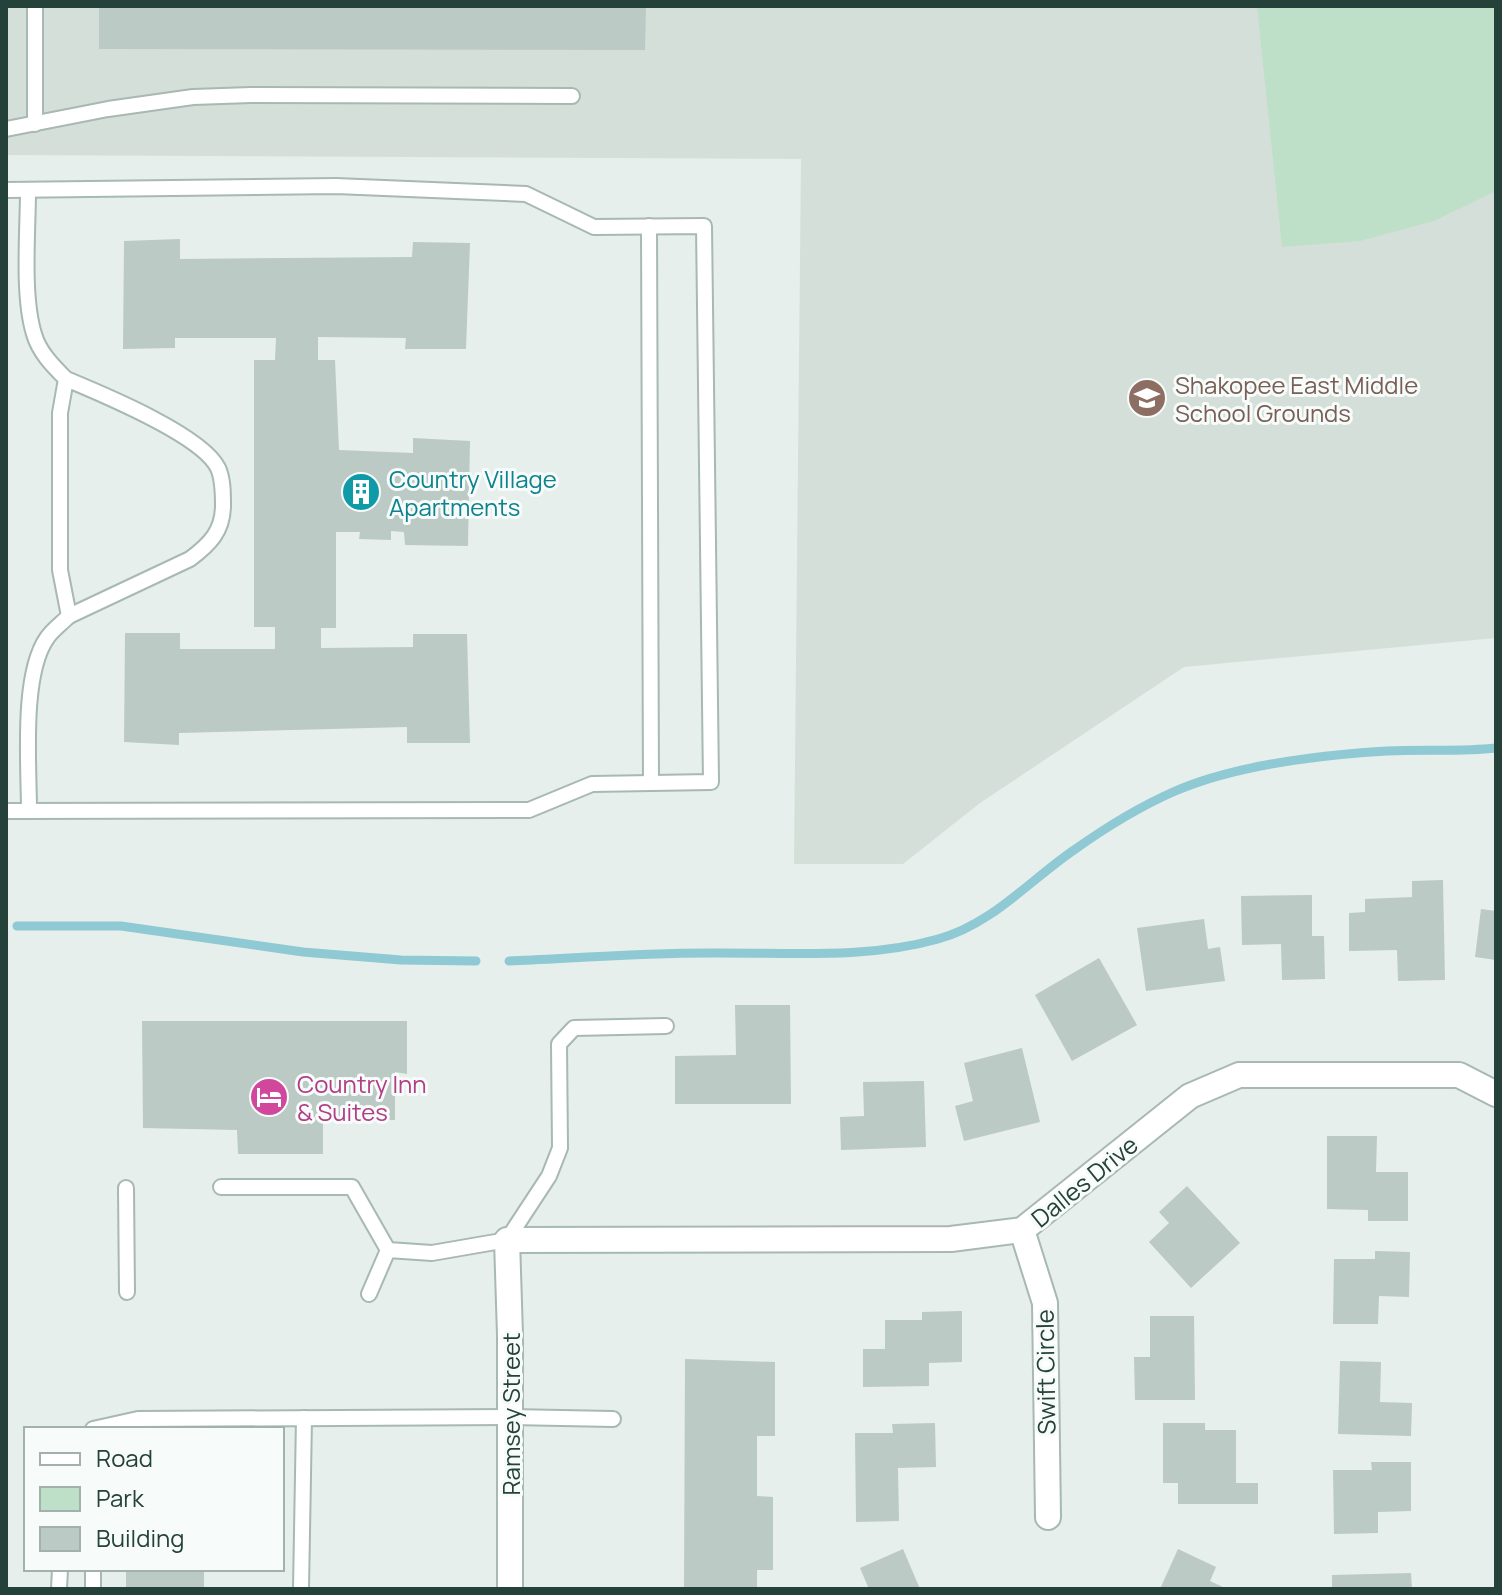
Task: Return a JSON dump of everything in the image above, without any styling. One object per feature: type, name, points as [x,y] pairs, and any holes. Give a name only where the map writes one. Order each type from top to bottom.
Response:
[{"type":"street","name":"Dalles Drive","points":[[507,1240],[951,1239],[1022,1230],[1190,1096],[1239,1075],[1459,1075],[1496,1094]]},
{"type":"street","name":"Swift Circle","points":[[1022,1230],[1045,1303],[1048,1517]]},
{"type":"street","name":"Ramsey Street","points":[[507,1240],[510,1589]]},
{"type":"lane","points":[[35,6],[35,124]]},
{"type":"lane","points":[[6,129],[108,109],[193,97],[572,96]]},
{"type":"lane","points":[[6,190],[336,186],[526,194],[594,227],[704,226],[711,782],[592,784],[529,810],[6,811]]},
{"type":"lane","points":[[28,190],[29,303],[34,335],[47,360],[66,379],[186,438],[207,454],[219,469],[223,490],[223,513],[218,533],[207,547],[190,559],[69,616],[47,638],[36,661],[30,688],[29,811]]},
{"type":"lane","points":[[649,226],[651,783]]},
{"type":"lane","points":[[66,379],[60,413],[60,570],[69,616]]},
{"type":"lane","points":[[388,1250],[432,1253],[507,1240],[549,1176],[560,1148],[559,1044],[574,1028],[666,1026]]},
{"type":"lane","points":[[221,1187],[352,1187],[388,1250]]},
{"type":"lane","points":[[126,1188],[127,1292]]},
{"type":"lane","points":[[369,1294],[388,1250]]},
{"type":"lane","points":[[301,1589],[304,1418]]},
{"type":"lane","points":[[104,1427],[138,1419],[613,1419]]},
{"type":"shaded area","name":"Shakopee East Middle School Grounds","points":[[6,6],[1496,6],[1496,638],[1184,667],[980,803],[903,864],[794,864],[801,159],[6,155]]},
{"type":"green space","points":[[1257,6],[1496,6],[1496,191],[1434,221],[1360,241],[1282,247]]},
{"type":"building","points":[[99,6],[646,6],[645,50],[99,49]]},
{"type":"building","name":"Country Village Apartments","points":[[180,239],[180,259],[412,257],[413,242],[470,243],[466,349],[405,349],[406,338],[318,337],[318,360],[335,360],[339,450],[413,453],[413,438],[470,441],[468,546],[405,545],[404,532],[391,531],[391,540],[359,539],[360,532],[336,532],[336,628],[321,628],[321,648],[413,647],[413,634],[467,634],[470,743],[407,743],[407,727],[179,733],[179,745],[124,742],[125,633],[180,633],[180,649],[275,649],[275,627],[254,627],[254,360],[275,360],[276,338],[175,338],[175,348],[123,349],[124,241]]},
{"type":"building","points":[[1443,880],[1445,980],[1398,981],[1397,950],[1349,951],[1349,913],[1365,912],[1365,899],[1412,897],[1412,881]]},
{"type":"building","points":[[1312,895],[1312,936],[1324,936],[1325,979],[1282,980],[1281,944],[1242,945],[1241,896]]},
{"type":"building","points":[[1481,909],[1496,911],[1496,960],[1475,957]]},
{"type":"building","points":[[1204,919],[1208,949],[1220,947],[1225,981],[1146,991],[1137,928]]},
{"type":"building","points":[[1099,958],[1137,1025],[1072,1061],[1035,995]]},
{"type":"building","points":[[735,1005],[790,1005],[791,1104],[675,1104],[675,1056],[736,1055]]},
{"type":"building","name":"Country Inn & Suites","points":[[142,1021],[407,1021],[407,1074],[395,1072],[395,1120],[323,1120],[323,1154],[238,1154],[237,1130],[143,1128]]},
{"type":"building","points":[[1022,1048],[1040,1122],[964,1141],[955,1106],[973,1101],[964,1063]]},
{"type":"building","points":[[924,1081],[926,1147],[841,1150],[840,1117],[864,1116],[863,1082]]},
{"type":"building","points":[[1327,1136],[1377,1136],[1376,1172],[1408,1172],[1408,1221],[1368,1221],[1368,1210],[1327,1209]]},
{"type":"building","points":[[1187,1186],[1240,1243],[1191,1288],[1149,1242],[1169,1223],[1159,1212]]},
{"type":"building","points":[[1375,1251],[1410,1252],[1409,1297],[1379,1296],[1378,1324],[1333,1324],[1334,1259],[1375,1259]]},
{"type":"building","points":[[962,1311],[962,1362],[929,1363],[929,1386],[863,1387],[863,1349],[885,1349],[885,1320],[922,1320],[922,1312]]},
{"type":"building","points":[[1150,1316],[1194,1316],[1195,1400],[1135,1400],[1134,1357],[1150,1357]]},
{"type":"building","points":[[685,1359],[775,1362],[775,1436],[757,1436],[757,1496],[773,1497],[773,1570],[757,1570],[757,1589],[684,1589]]},
{"type":"building","points":[[1340,1361],[1381,1362],[1380,1402],[1412,1403],[1411,1436],[1338,1434]]},
{"type":"building","points":[[935,1423],[936,1467],[898,1468],[899,1521],[856,1522],[855,1433],[893,1433],[892,1424]]},
{"type":"building","points":[[1163,1423],[1205,1423],[1205,1430],[1236,1430],[1236,1483],[1258,1483],[1258,1504],[1178,1504],[1178,1483],[1163,1483]]},
{"type":"building","points":[[1371,1462],[1411,1462],[1411,1511],[1378,1512],[1378,1533],[1334,1534],[1333,1470],[1372,1470]]},
{"type":"building","points":[[903,1549],[920,1589],[869,1589],[860,1568]]},
{"type":"building","points":[[1178,1549],[1216,1567],[1210,1581],[1227,1589],[1160,1589]]},
{"type":"building","points":[[126,1571],[204,1571],[204,1589],[126,1589]]},
{"type":"building","points":[[1411,1573],[1412,1589],[1332,1589],[1332,1575]]},
{"type":"waterway","points":[[509,961],[659,954],[824,954],[910,946],[957,932],[993,913],[1110,826],[1160,798],[1197,783],[1250,768],[1334,755],[1496,748]]},
{"type":"waterway","points":[[17,926],[121,926],[303,952],[401,960],[476,961]]},
{"type":"place","name":"Shakopee East Middle School Grounds","points":[[1147,398]]},
{"type":"place","name":"Country Village Apartments","points":[[361,492]]},
{"type":"place","name":"Country Inn & Suites","points":[[269,1097]]}]
